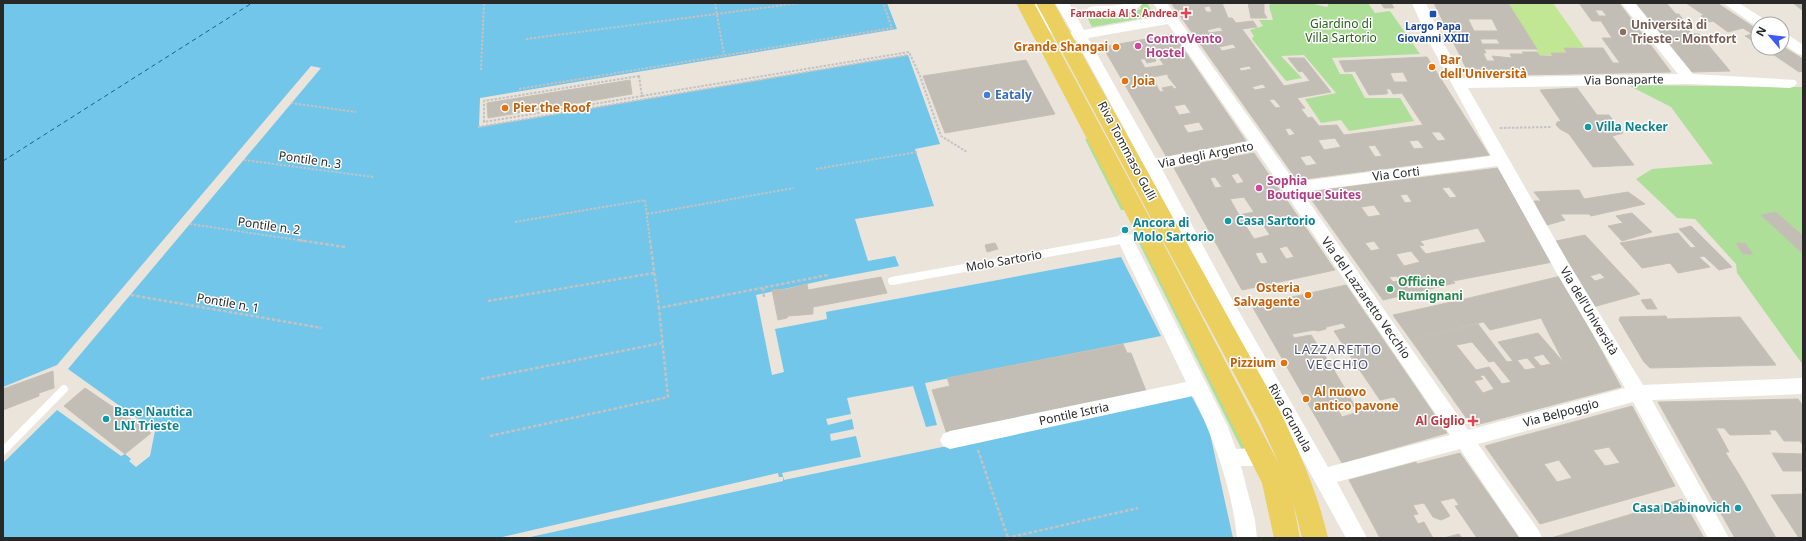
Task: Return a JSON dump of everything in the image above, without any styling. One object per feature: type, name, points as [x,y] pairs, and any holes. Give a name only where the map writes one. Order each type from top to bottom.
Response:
[{"type":"main road","name":"Riva Tommaso Gulli","points":[[1026,3],[1148,235],[1207,306]]},
{"type":"main road","points":[[1045,3],[1072,37]]},
{"type":"main road","name":"Riva Tommaso Gulli","points":[[1072,37],[1207,306]]},
{"type":"main road","points":[[1207,306],[1274,481],[1287,538]]},
{"type":"main road","name":"Riva Grumula","points":[[1207,306],[1270,417],[1306,499],[1315,538]]},
{"type":"street","points":[[1026,3],[1072,37],[1171,19]]},
{"type":"street","points":[[1062,3],[1072,37]]},
{"type":"street","points":[[1108,3],[1088,11],[1124,10],[1136,3]]},
{"type":"street","name":"Via del Lazzaretto Vecchio","points":[[1160,3],[1260,144],[1532,538]]},
{"type":"street","points":[[1408,3],[1425,19]]},
{"type":"street","points":[[1419,3],[1425,19]]},
{"type":"street","points":[[1628,3],[1689,79]]},
{"type":"street","points":[[1730,3],[1750,16]]},
{"type":"street","name":"Via dell'Università","points":[[1425,19],[1458,83],[1562,267],[1638,393],[1720,538]]},
{"type":"street","name":"Riva Tommaso Gulli","points":[[1072,37],[1152,165],[1207,306]]},
{"type":"street","points":[[1790,42],[1803,51]]},
{"type":"street","name":"Via Bonaparte","points":[[1458,83],[1689,79],[1790,82]]},
{"type":"street","name":"Via degli Argento","points":[[1152,165],[1260,144]]},
{"type":"street","name":"Via Corti","points":[[1290,188],[1502,160]]},
{"type":"street","points":[[1120,240],[1163,315],[1218,427],[1229,458],[1245,520],[1247,538]]},
{"type":"street","name":"Riva Grumula","points":[[1207,306],[1323,477],[1357,538]]},
{"type":"street","name":"Via Belpoggio","points":[[1323,477],[1638,393],[1803,386]]},
{"type":"street","name":"Pontile Istria","points":[[950,440],[1199,387]]},
{"type":"street","points":[[1229,458],[1252,457]]},
{"type":"lane","points":[[1120,240],[1148,235]]},
{"type":"lane","name":"Molo Sartorio","points":[[892,281],[1120,240]]},
{"type":"lane","points":[[3,451],[64,389]]},
{"type":"path","points":[[482,70],[484,3]]},
{"type":"path","points":[[715,3],[724,55]]},
{"type":"path","points":[[526,39],[800,3]]},
{"type":"path","points":[[519,89],[892,28],[883,3]]},
{"type":"path","points":[[642,96],[639,76],[536,94],[484,101],[484,122],[642,96],[909,52],[920,76],[941,136],[967,152]]},
{"type":"path","points":[[478,127],[908,55]]},
{"type":"path","points":[[291,103],[356,112]]},
{"type":"path","points":[[1497,128],[1551,127]]},
{"type":"path","points":[[816,168],[916,152]]},
{"type":"path","name":"Pontile n. 3","points":[[244,160],[373,178]]},
{"type":"path","points":[[647,214],[794,188]]},
{"type":"path","points":[[490,436],[668,397],[659,308],[645,200],[516,222]]},
{"type":"path","name":"Pontile n. 2","points":[[190,224],[345,246]]},
{"type":"path","points":[[488,301],[654,273]]},
{"type":"path","points":[[659,308],[828,275]]},
{"type":"path","points":[[763,288],[764,298]]},
{"type":"path","name":"Pontile n. 1","points":[[131,295],[322,328]]},
{"type":"path","points":[[481,379],[662,343]]},
{"type":"path","points":[[977,448],[1008,538],[1138,508]]},
{"type":"green space","points":[[1147,3],[1155,16],[1092,27],[1085,13],[1093,12],[1096,17],[1141,9],[1139,4]]},
{"type":"green space","name":"Giardino di Villa Sartorio","points":[[1271,3],[1310,3],[1327,7],[1329,3],[1368,3],[1375,13],[1390,11],[1420,54],[1332,58],[1340,74],[1352,74],[1365,98],[1400,98],[1414,121],[1349,131],[1341,120],[1321,123],[1305,99],[1336,93],[1304,55],[1281,56],[1302,78],[1286,81],[1252,39],[1254,36],[1250,30],[1263,26],[1259,20],[1273,20],[1269,6]]},
{"type":"green space","points":[[1508,3],[1553,3],[1584,47],[1565,48],[1567,53],[1540,56]]},
{"type":"green space","points":[[1628,85],[1803,87],[1803,365],[1737,273],[1736,264],[1695,219],[1677,218],[1636,179],[1652,169],[1713,164],[1671,107]]},
{"type":"green space","points":[[1085,139],[1089,139],[1126,210],[1121,210]]},
{"type":"green space","points":[[1145,242],[1249,450],[1242,450],[1139,243]]},
{"type":"water","points":[[3,3],[887,3],[897,29],[480,98],[479,127],[908,55],[940,144],[915,149],[934,206],[855,219],[868,261],[895,256],[899,266],[756,295],[772,375],[784,372],[775,329],[827,319],[826,312],[1121,257],[1161,336],[925,383],[937,425],[926,427],[913,386],[847,398],[851,414],[826,419],[828,425],[852,419],[854,429],[830,434],[831,441],[856,436],[861,457],[782,473],[784,480],[1191,395],[1209,429],[1233,538],[3,538],[3,463],[57,410],[121,456],[125,454],[131,459],[129,461],[136,467],[150,456],[155,431],[68,369],[321,68],[311,66],[57,365],[3,387]]},
{"type":"pier","points":[[778,473],[779,477],[783,477],[783,481],[526,538],[498,538]]},
{"type":"building","points":[[1171,3],[1222,3],[1228,18],[1232,18],[1236,23],[1253,21],[1257,27],[1242,29],[1284,86],[1310,81],[1302,71],[1299,72],[1288,58],[1304,58],[1331,92],[1297,98],[1305,108],[1301,109],[1308,118],[1312,117],[1319,126],[1337,125],[1344,135],[1423,125],[1402,93],[1393,94],[1390,89],[1386,89],[1388,93],[1386,94],[1369,95],[1355,71],[1345,72],[1339,61],[1427,57],[1489,155],[1297,180]],"holes":[[[1210,6],[1212,12],[1206,12],[1204,7]],[[1220,27],[1223,31],[1209,33],[1207,30]],[[1233,44],[1236,48],[1222,51],[1219,47]],[[1249,66],[1252,69],[1241,71],[1239,68]],[[1403,72],[1408,82],[1394,82],[1390,73]],[[1263,84],[1266,88],[1255,90],[1252,87]],[[1274,99],[1281,107],[1276,108],[1269,100]],[[1290,128],[1295,134],[1289,136],[1285,129]],[[1431,132],[1440,132],[1446,140],[1438,141]],[[1335,138],[1341,147],[1324,150],[1318,140]],[[1418,140],[1424,148],[1414,149],[1409,141]],[[1375,145],[1382,156],[1375,157],[1368,146]],[[1310,155],[1317,164],[1306,166],[1300,157]]]},
{"type":"building","points":[[1248,3],[1264,3],[1264,13],[1267,18],[1251,18]]},
{"type":"building","points":[[1381,3],[1391,3],[1394,8],[1384,8]]},
{"type":"building","points":[[1434,3],[1508,3],[1537,49],[1484,49],[1486,53],[1483,53],[1487,61],[1495,61],[1492,56],[1512,58],[1510,54],[1524,54],[1522,52],[1537,52],[1540,56],[1553,56],[1551,53],[1567,53],[1564,48],[1603,48],[1613,63],[1620,63],[1602,38],[1612,38],[1601,21],[1592,21],[1579,3],[1619,3],[1671,72],[1470,76]],"holes":[[[1595,10],[1602,10],[1607,16],[1599,16]],[[1468,19],[1492,19],[1498,31],[1474,31]],[[1480,39],[1497,39],[1500,44],[1482,44]]]},
{"type":"building","points":[[1636,3],[1666,3],[1676,14],[1679,14],[1683,20],[1680,20],[1692,34],[1699,34],[1730,71],[1692,72]]},
{"type":"building","points":[[1686,3],[1717,3],[1750,25],[1750,33],[1743,28],[1728,32],[1713,21],[1710,22],[1701,16],[1704,15]]},
{"type":"building","points":[[1793,3],[1803,3],[1803,10],[1802,10]]},
{"type":"building","points":[[1173,34],[1246,141],[1166,156],[1103,47]],"holes":[[[1157,55],[1164,65],[1145,68],[1140,59],[1145,59],[1147,63],[1156,61],[1153,56]],[[1168,74],[1168,77],[1177,88],[1174,89],[1172,86],[1162,88],[1164,91],[1160,92],[1152,77]],[[1185,104],[1191,113],[1179,115],[1174,106]],[[1199,122],[1204,130],[1188,133],[1183,125]]]},
{"type":"building","points":[[1750,35],[1750,39],[1745,36]]},
{"type":"building","points":[[1790,51],[1803,59],[1803,71],[1799,72],[1776,56],[1790,56]]},
{"type":"building","name":"Eataly","points":[[1026,60],[1055,114],[945,133],[923,76]]},
{"type":"building","points":[[630,80],[632,94],[488,118],[487,103]]},
{"type":"building","name":"Villa Necker","points":[[1577,88],[1597,115],[1609,115],[1623,133],[1612,136],[1634,165],[1593,167],[1569,134],[1556,125],[1557,122],[1561,121],[1540,90]]},
{"type":"building","name":"Casa Sartorio","points":[[1254,153],[1335,270],[1242,290],[1174,168]],"holes":[[[1238,173],[1244,182],[1237,184],[1231,175]],[[1215,177],[1222,187],[1215,188],[1210,178]],[[1244,197],[1254,212],[1239,215],[1230,199]],[[1260,220],[1270,235],[1254,239],[1244,223]],[[1287,246],[1294,257],[1286,259],[1279,248]],[[1262,252],[1268,263],[1261,264],[1255,253]]]},
{"type":"building","points":[[1498,168],[1553,262],[1453,281],[1455,283],[1383,300],[1306,192]],"holes":[[[1449,187],[1457,197],[1450,198],[1442,188]],[[1407,194],[1412,202],[1405,203],[1400,195]],[[1374,205],[1381,215],[1368,217],[1361,207]],[[1478,228],[1486,242],[1426,254],[1419,246],[1424,245],[1420,241]],[[1374,241],[1380,249],[1371,251],[1365,243]],[[1411,251],[1420,262],[1404,266],[1396,254]],[[1397,276],[1400,281],[1393,282],[1389,277]]]},
{"type":"building","points":[[1579,190],[1584,199],[1628,192],[1645,204],[1591,216],[1589,214],[1560,214],[1565,220],[1547,225],[1534,201],[1541,201],[1534,192]]},
{"type":"building","points":[[1776,212],[1803,236],[1803,254],[1761,215]]},
{"type":"building","points":[[1632,213],[1652,232],[1622,241],[1608,226],[1623,223],[1616,216]]},
{"type":"building","points":[[1691,226],[1732,267],[1719,270],[1704,256],[1699,257],[1710,267],[1678,273],[1670,263],[1642,268],[1620,243],[1678,233],[1691,248],[1696,247],[1679,229]]},
{"type":"building","points":[[1585,235],[1640,294],[1593,307],[1556,241]],"holes":[[[1600,273],[1605,278],[1595,281],[1590,276]]]},
{"type":"building","points":[[995,243],[998,249],[987,252],[985,245]]},
{"type":"building","points":[[1736,243],[1745,243],[1753,254],[1743,254]]},
{"type":"building","points":[[1561,276],[1621,387],[1472,426],[1411,340],[1478,324],[1507,362],[1513,361],[1498,342],[1538,333],[1564,363],[1541,318],[1490,330],[1465,299]],"holes":[[[1472,342],[1489,362],[1494,361],[1511,382],[1502,384],[1489,367],[1476,370],[1456,345]],[[1543,354],[1551,364],[1541,366],[1533,357]],[[1527,358],[1536,368],[1525,370],[1517,360]],[[1484,375],[1494,389],[1483,393],[1474,381],[1483,379],[1480,376]]]},
{"type":"building","points":[[881,277],[887,293],[813,307],[813,314],[788,316],[787,318],[778,320],[772,290],[783,290],[807,284],[808,290]]},
{"type":"building","points":[[1346,285],[1447,433],[1342,463],[1252,306]],"holes":[[[1343,323],[1346,328],[1334,331],[1353,360],[1350,360],[1356,370],[1359,369],[1380,400],[1394,397],[1398,402],[1376,408],[1372,406],[1362,408],[1361,411],[1342,417],[1338,410],[1355,406],[1331,365],[1311,335],[1294,338],[1292,334],[1314,330],[1318,331],[1326,329],[1326,327]]]},
{"type":"building","points":[[1465,299],[1483,322],[1411,340],[1393,315]]},
{"type":"building","points":[[1651,299],[1657,309],[1647,309],[1641,300]]},
{"type":"building","points":[[1666,316],[1667,319],[1740,317],[1776,365],[1650,368],[1644,362],[1619,320],[1620,317]]},
{"type":"building","points":[[1123,344],[1127,353],[1131,353],[1148,396],[948,437],[932,390],[950,386],[947,378]]},
{"type":"building","points":[[53,371],[54,388],[39,393],[39,396],[3,410],[3,389]]},
{"type":"building","name":"Base Nautica LNI Trieste","points":[[85,388],[151,433],[125,454],[64,406]]},
{"type":"building","points":[[1798,399],[1803,406],[1803,445],[1800,441],[1784,441],[1776,430],[1769,430],[1771,434],[1730,435],[1724,428],[1716,428],[1729,452],[1725,452],[1740,476],[1700,477],[1658,402]]},
{"type":"building","points":[[1632,406],[1675,486],[1540,524],[1485,446]],"holes":[[[1609,447],[1620,463],[1605,466],[1593,450]],[[1559,460],[1572,478],[1557,482],[1544,464]]]},
{"type":"building","points":[[1460,453],[1519,538],[1477,538],[1455,506],[1459,505],[1454,498],[1440,501],[1450,516],[1441,520],[1433,517],[1424,503],[1413,505],[1418,514],[1413,515],[1418,524],[1424,522],[1433,538],[1380,538],[1349,480],[1416,462],[1417,464]]},
{"type":"building","points":[[1772,453],[1803,454],[1803,471],[1783,471]]},
{"type":"building","name":"Casa Dabinovich","points":[[1740,476],[1776,538],[1735,538],[1700,477]]},
{"type":"building","points":[[1803,494],[1803,538],[1799,538],[1771,495]]},
{"type":"building","points":[[1682,499],[1704,538],[1551,538]]},
{"type":"building","points":[[1459,534],[1462,538],[1444,538]]},
{"type":"ferry route","points":[[3,161],[252,3]]},
{"type":"place","name":"Farmacia Al S. Andrea","points":[[1186,13]]},
{"type":"place","name":"Largo Papa Giovanni XXIII","points":[[1433,14]]},
{"type":"place","name":"Università di Trieste - Montfort","points":[[1623,32]]},
{"type":"place","name":"ControVento Hostel","points":[[1138,46]]},
{"type":"place","name":"Grande Shangai","points":[[1116,47]]},
{"type":"place","name":"Bar dell'Università","points":[[1432,67]]},
{"type":"place","name":"Joia","points":[[1125,81]]},
{"type":"place","name":"Eataly","points":[[987,95]]},
{"type":"place","name":"Pier the Roof","points":[[505,108]]},
{"type":"place","name":"Villa Necker","points":[[1588,127]]},
{"type":"place","name":"Sophia Boutique Suites","points":[[1259,188]]},
{"type":"place","name":"Casa Sartorio","points":[[1228,221]]},
{"type":"place","name":"Ancora di Molo Sartorio","points":[[1125,230]]},
{"type":"place","name":"Officine Rumignani","points":[[1390,289]]},
{"type":"place","name":"Osteria Salvagente","points":[[1308,295]]},
{"type":"place","name":"Pizzium","points":[[1284,363]]},
{"type":"place","name":"Al nuovo antico pavone","points":[[1306,399]]},
{"type":"place","name":"Base Nautica LNI Trieste","points":[[106,419]]},
{"type":"place","name":"Al Giglio","points":[[1473,421]]},
{"type":"place","name":"Casa Dabinovich","points":[[1738,508]]},
{"type":"district","name":"LAZZARETTO VECCHIO","points":[[1338,356]]}]
